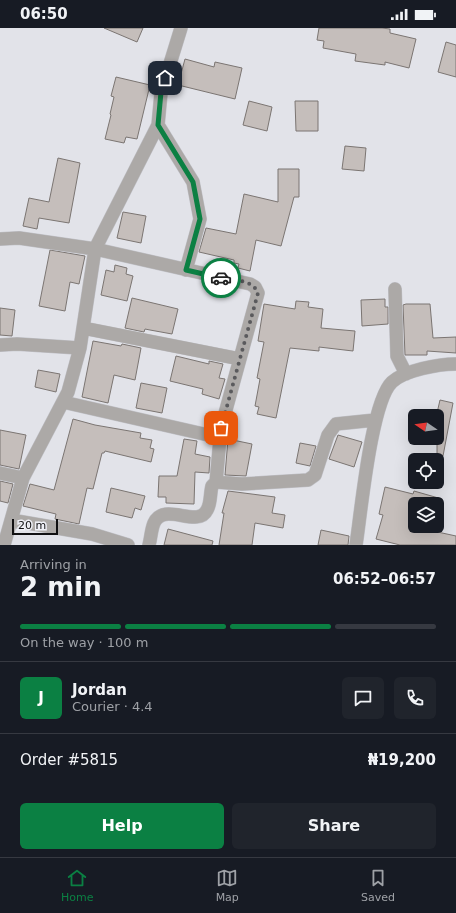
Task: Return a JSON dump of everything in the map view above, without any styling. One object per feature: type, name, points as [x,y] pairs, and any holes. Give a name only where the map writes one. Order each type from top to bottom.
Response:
[{"type":"street","points":[[4,545],[23,478],[68,392],[80,348],[95,249],[158,125],[161,92],[181,28]]},
{"type":"street","points":[[158,125],[193,182],[200,219],[186,270]]},
{"type":"street","points":[[0,239],[19,238],[95,249],[250,284],[255,287],[258,293],[221,428],[216,482],[212,486],[208,510],[203,516],[196,518],[170,513],[162,516],[154,522],[149,545]]},
{"type":"street","points":[[395,289],[397,356],[406,374]]},
{"type":"street","points":[[83,328],[240,360]]},
{"type":"street","points":[[0,346],[17,344],[80,348]]},
{"type":"street","points":[[356,545],[375,420],[384,396],[392,382],[406,374],[442,364],[456,364]]},
{"type":"street","points":[[63,402],[208,435],[215,434],[221,428]]},
{"type":"street","points":[[216,482],[242,484],[308,480],[315,475],[328,435],[336,424],[375,420]]},
{"type":"street","points":[[0,473],[23,478]]},
{"type":"street","points":[[11,520],[92,534],[128,545]]},
{"type":"building","points":[[104,28],[143,28],[137,42]]},
{"type":"building","points":[[319,28],[382,28],[390,29],[390,33],[416,39],[409,68],[385,62],[385,65],[355,61],[356,54],[323,48],[324,41],[317,40]]},
{"type":"building","points":[[446,42],[456,45],[456,77],[438,72]]},
{"type":"building","points":[[185,59],[214,67],[215,62],[242,68],[235,99],[178,85]]},
{"type":"building","points":[[116,77],[150,85],[137,139],[126,137],[124,143],[105,139],[111,115],[114,97],[111,96]]},
{"type":"building","points":[[249,101],[272,107],[267,131],[243,125]]},
{"type":"building","points":[[295,101],[318,101],[318,131],[296,131]]},
{"type":"building","points":[[345,146],[366,148],[364,171],[342,169]]},
{"type":"building","points":[[58,158],[80,163],[69,223],[39,218],[37,229],[23,226],[29,198],[49,202]]},
{"type":"building","points":[[278,169],[299,169],[299,197],[294,197],[281,246],[256,240],[250,271],[238,268],[239,264],[234,263],[234,260],[199,252],[206,228],[236,234],[244,194],[278,202]]},
{"type":"building","points":[[123,212],[146,216],[141,243],[117,238]]},
{"type":"building","points":[[50,250],[85,256],[79,284],[70,282],[65,311],[39,306]]},
{"type":"building","points":[[115,265],[127,268],[126,274],[133,276],[127,301],[101,295],[106,270],[114,272]]},
{"type":"building","points":[[132,298],[178,309],[172,334],[145,329],[144,332],[125,328]]},
{"type":"building","points":[[385,299],[385,307],[388,307],[388,324],[362,326],[361,300]]},
{"type":"building","points":[[296,301],[309,302],[308,307],[323,309],[321,328],[355,331],[353,351],[319,347],[319,351],[290,348],[276,418],[257,414],[259,407],[255,406],[260,379],[257,378],[264,342],[258,341],[264,304],[295,309]]},
{"type":"building","points":[[430,304],[433,338],[456,337],[456,353],[427,351],[427,355],[405,355],[403,305]]},
{"type":"building","points":[[0,308],[15,310],[12,336],[0,335]]},
{"type":"building","points":[[93,341],[121,346],[122,344],[141,348],[135,380],[114,375],[108,403],[82,397]]},
{"type":"building","points":[[176,356],[209,364],[209,361],[223,364],[219,378],[225,379],[219,399],[202,394],[203,389],[170,381]]},
{"type":"building","points":[[38,370],[60,374],[56,392],[35,387]]},
{"type":"building","points":[[141,383],[167,388],[162,413],[136,408]]},
{"type":"building","points":[[440,400],[453,403],[444,453],[437,453],[437,445],[444,445],[444,409],[438,409]]},
{"type":"building","points":[[73,419],[95,425],[141,433],[140,438],[152,440],[150,448],[154,449],[151,462],[105,451],[102,453],[93,489],[87,488],[79,524],[55,519],[56,514],[23,506],[30,484],[54,490]]},
{"type":"building","points":[[0,430],[26,435],[19,469],[0,465]]},
{"type":"building","points":[[338,435],[362,442],[354,467],[329,459]]},
{"type":"building","points":[[184,439],[197,441],[195,454],[210,457],[209,473],[195,472],[194,504],[166,503],[166,497],[158,497],[159,476],[177,476]]},
{"type":"building","points":[[228,439],[252,444],[246,476],[225,475]]},
{"type":"building","points":[[300,443],[316,446],[310,466],[296,463]]},
{"type":"building","points":[[0,481],[13,484],[8,503],[0,501]]},
{"type":"building","points":[[385,487],[413,494],[414,491],[435,497],[408,497],[408,533],[442,533],[456,536],[456,545],[400,545],[376,539],[383,515],[379,514]]},
{"type":"building","points":[[111,488],[145,496],[141,510],[135,508],[132,518],[106,512]]},
{"type":"building","points":[[228,491],[275,497],[272,513],[285,515],[283,528],[255,523],[252,545],[219,545],[224,513],[222,513]]},
{"type":"building","points":[[168,529],[213,541],[212,545],[164,545]]},
{"type":"building","points":[[321,530],[349,536],[348,545],[318,545]]},
{"type":"way so far","points":[[221,278],[250,284],[255,287],[258,293],[221,428]]},
{"type":"route","points":[[165,78],[161,92],[158,125],[193,182],[200,219],[186,270],[221,278]]}]
